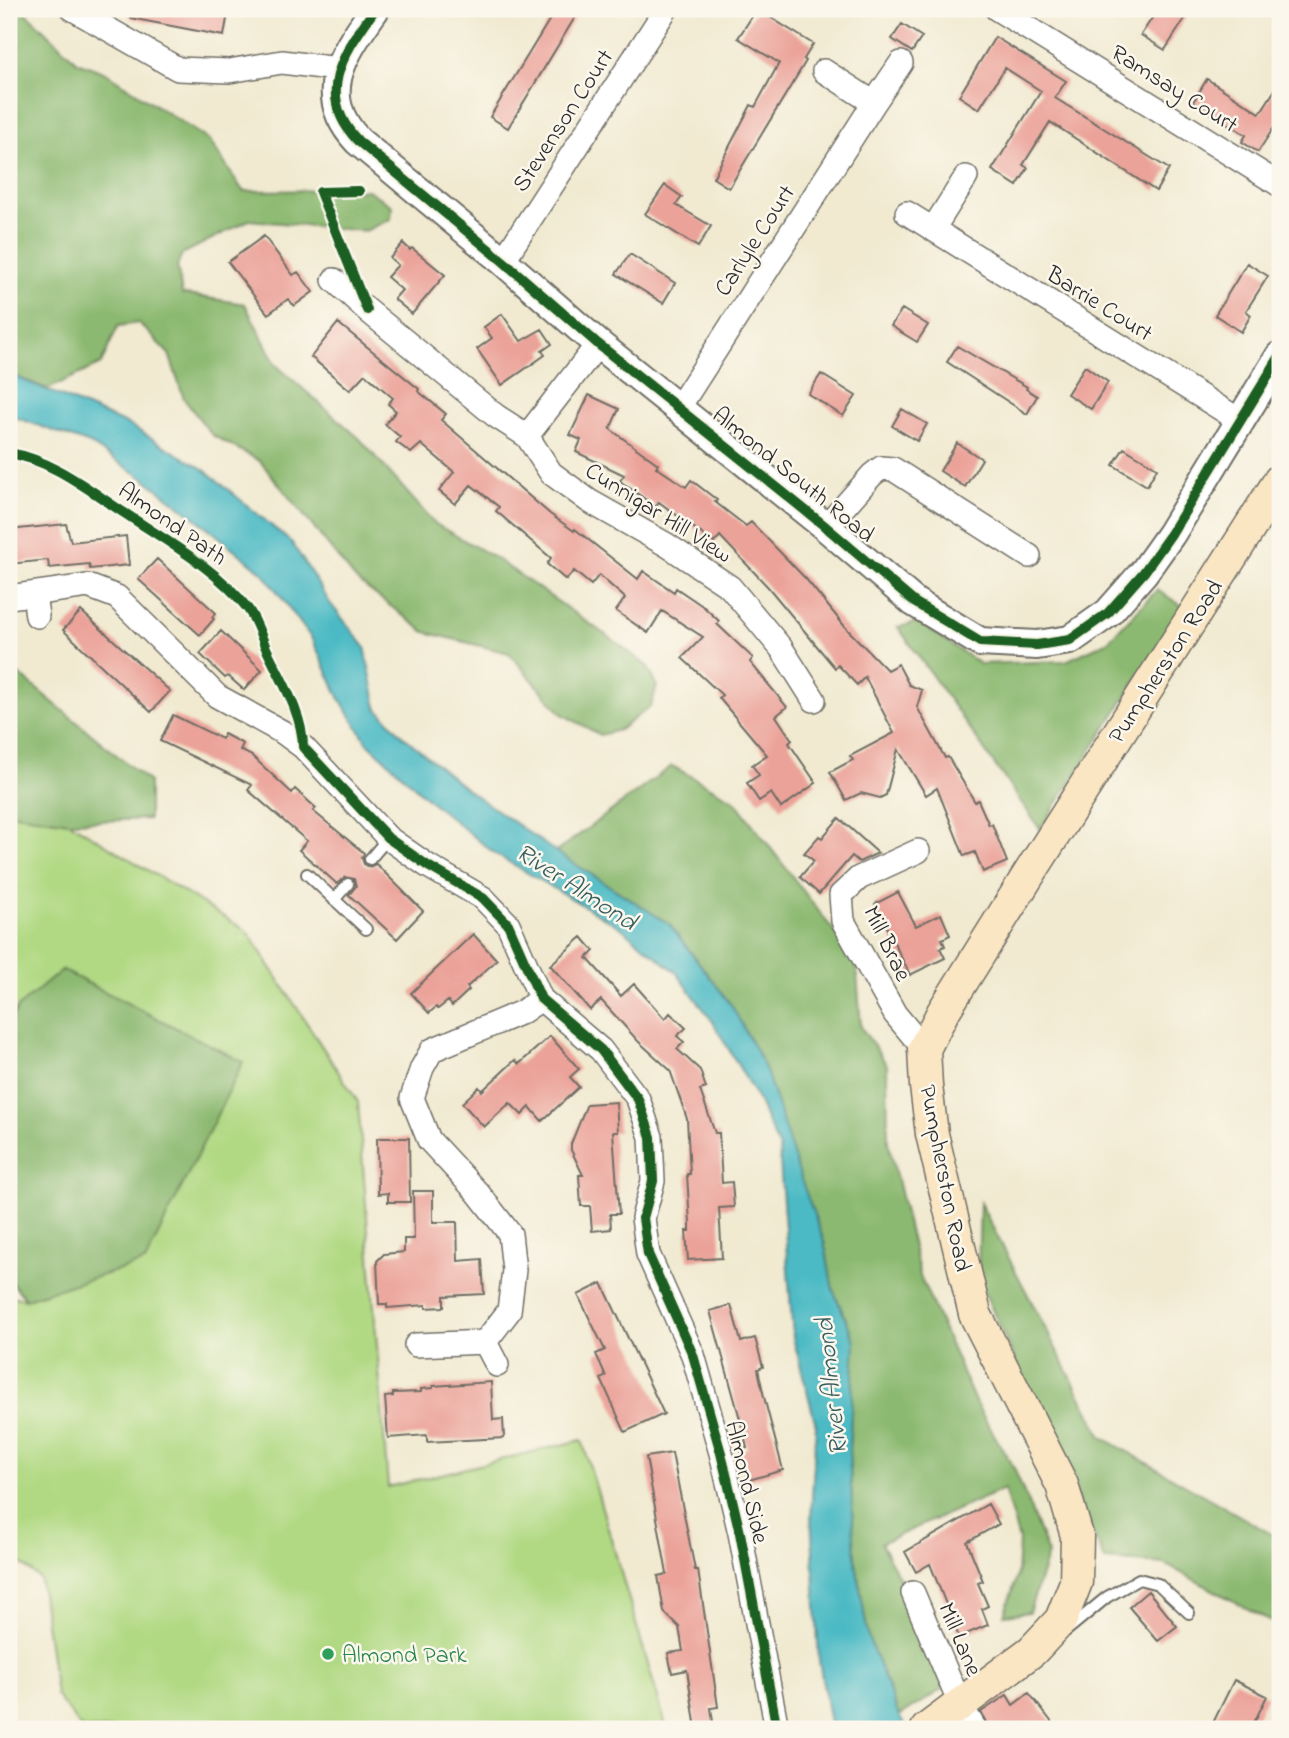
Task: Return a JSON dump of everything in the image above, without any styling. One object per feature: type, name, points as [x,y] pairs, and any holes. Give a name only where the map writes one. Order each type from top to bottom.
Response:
[{"type":"main road","name":"Pumpherston Road","points":[[931,1727],[968,1717],[1061,1620],[1076,1582],[1077,1536],[1062,1485],[975,1314],[932,1134],[924,1049],[943,1012],[1016,894],[1280,480]]},
{"type":"street","points":[[73,9],[178,69],[229,71],[282,62],[338,69]]},
{"type":"street","name":"Almond South Road","points":[[376,9],[345,53],[338,69],[338,107],[345,127],[358,141],[598,344],[827,527],[914,602],[981,642],[1037,645],[1070,640],[1108,613],[1144,572],[1171,534],[1280,356]]},
{"type":"street","name":"Stevenson Court","points":[[503,261],[666,9]]},
{"type":"street","name":"Ramsay Court","points":[[1004,11],[1280,185]]},
{"type":"street","name":"Carlyle Court","points":[[679,407],[901,64]]},
{"type":"street","points":[[824,71],[874,103]]},
{"type":"street","points":[[933,229],[966,177]]},
{"type":"street","name":"Barrie Court","points":[[907,213],[1240,421]]},
{"type":"street","name":"Cunnigar Hill View","points":[[334,280],[496,416],[527,436],[551,473],[589,501],[667,545],[730,587],[781,648],[814,700]]},
{"type":"street","points":[[527,436],[598,344]]},
{"type":"street","points":[[827,527],[872,475],[881,468],[893,469],[995,546],[1028,556]]},
{"type":"street","points":[[9,597],[36,605],[88,586],[117,597],[217,696],[284,733],[303,747],[388,838],[428,866],[483,898],[508,924],[541,999],[522,1012],[432,1051],[422,1068],[412,1098],[429,1140],[478,1193],[510,1234],[514,1270],[509,1311],[485,1342],[416,1345]]},
{"type":"street","name":"Mill Brae","points":[[918,851],[859,878],[841,895],[843,921],[895,1014],[924,1049]]},
{"type":"street","name":"Almond Side","points":[[541,999],[601,1050],[638,1099],[651,1137],[653,1181],[643,1218],[649,1254],[693,1355],[721,1453],[740,1533],[777,1729]]},
{"type":"street","points":[[485,1342],[497,1365]]},
{"type":"street","name":"Mill Lane","points":[[913,1593],[968,1717]]},
{"type":"lane","points":[[370,859],[388,838]]},
{"type":"lane","points":[[307,874],[366,929]]},
{"type":"lane","points":[[334,900],[348,884]]},
{"type":"lane","points":[[1032,1651],[1057,1638],[1107,1597],[1139,1579],[1158,1584],[1189,1613]]},
{"type":"green space","points":[[9,9],[22,9],[77,62],[106,73],[210,141],[243,191],[368,190],[392,206],[391,219],[365,231],[249,220],[182,254],[177,266],[182,294],[245,304],[276,365],[360,439],[434,523],[495,558],[647,666],[657,685],[651,706],[619,730],[600,735],[562,714],[509,653],[425,632],[356,580],[260,461],[212,435],[184,399],[169,354],[139,323],[118,326],[101,364],[48,389],[9,374]]},
{"type":"green space","points":[[1157,590],[1184,607],[1040,829],[898,627],[918,622],[980,664],[1066,661],[1107,642]]},
{"type":"green space","points":[[9,666],[149,782],[149,819],[69,822],[9,813]]},
{"type":"green space","points":[[672,766],[734,800],[856,960],[861,1027],[887,1065],[888,1142],[920,1276],[976,1404],[1015,1470],[1048,1554],[1029,1612],[1004,1615],[1017,1577],[1019,1540],[1004,1489],[881,1543],[918,1614],[946,1687],[899,1716],[868,1637],[855,1557],[849,1450],[855,1341],[833,1290],[824,1241],[732,1006],[669,924],[556,852]]},
{"type":"green space","points":[[9,813],[69,822],[247,931],[358,1102],[388,1487],[582,1440],[667,1729],[82,1729],[56,1695],[40,1579],[9,1553],[9,1296],[26,1299],[62,970],[9,1016]]},
{"type":"green space","points":[[62,970],[243,1062],[145,1262],[26,1299],[9,1280],[9,1029],[17,1008]]},
{"type":"green space","points":[[980,1203],[1102,1437],[1280,1539],[1280,1626],[1165,1564],[1105,1560],[978,1278]]},
{"type":"water","name":"River Almond","points":[[9,374],[129,425],[205,470],[292,543],[330,603],[365,647],[377,708],[403,736],[465,788],[556,852],[669,924],[732,1006],[765,1068],[824,1241],[833,1290],[855,1341],[849,1450],[855,1557],[868,1637],[899,1716],[907,1729],[831,1729],[819,1661],[811,1517],[816,1425],[793,1337],[779,1148],[757,1098],[713,1022],[676,972],[620,927],[495,854],[429,800],[367,742],[340,699],[312,639],[264,574],[146,480],[90,444],[9,415]]},
{"type":"building","points":[[131,9],[221,9],[220,11],[228,13],[224,36],[130,18]]},
{"type":"building","points":[[556,9],[580,9],[508,128],[490,117]]},
{"type":"building","points":[[757,9],[813,44],[804,59],[806,61],[729,188],[713,178],[751,105],[755,107],[779,63],[738,38]]},
{"type":"building","points":[[1158,9],[1191,9],[1165,50],[1141,35]]},
{"type":"building","points":[[902,24],[922,37],[912,52],[892,39]]},
{"type":"building","points":[[995,37],[1066,81],[1055,98],[1169,169],[1156,191],[1050,122],[1023,165],[1028,168],[1017,186],[992,170],[1041,91],[1005,68],[979,109],[959,96]]},
{"type":"building","points":[[1207,79],[1260,113],[1280,82],[1280,118],[1258,152],[1242,142],[1246,135],[1193,102]]},
{"type":"building","points":[[665,185],[682,197],[676,205],[711,226],[698,247],[645,214]]},
{"type":"building","points":[[264,236],[293,275],[298,272],[313,292],[294,306],[288,299],[268,314],[228,262]]},
{"type":"building","points":[[403,243],[445,275],[412,314],[394,299],[402,290],[387,277],[398,265],[390,258]]},
{"type":"building","points":[[630,254],[675,283],[663,303],[616,274]]},
{"type":"building","points":[[1247,263],[1268,276],[1246,311],[1251,315],[1241,332],[1215,315]]},
{"type":"building","points":[[902,309],[928,325],[917,342],[891,326]]},
{"type":"building","points":[[502,314],[521,341],[542,329],[552,344],[542,351],[545,355],[502,385],[477,349],[492,338],[484,327]]},
{"type":"building","points":[[338,323],[419,389],[418,391],[446,414],[441,420],[550,514],[574,531],[575,529],[638,579],[643,571],[674,592],[676,588],[719,621],[717,624],[753,658],[750,662],[787,707],[776,716],[792,740],[789,743],[816,783],[781,808],[771,793],[759,801],[747,783],[759,775],[752,765],[767,755],[719,698],[722,695],[682,658],[703,637],[662,611],[648,633],[616,611],[625,598],[599,575],[591,585],[574,571],[566,580],[547,564],[551,558],[496,511],[499,507],[471,485],[455,504],[439,491],[454,472],[421,444],[411,453],[396,442],[400,437],[385,424],[396,411],[388,404],[393,398],[365,374],[350,390],[311,357]]},
{"type":"building","points":[[957,346],[1027,387],[1026,389],[1037,396],[1027,414],[947,362]]},
{"type":"building","points":[[1085,366],[1108,382],[1091,409],[1067,394]]},
{"type":"building","points":[[821,374],[856,396],[843,416],[808,394]]},
{"type":"building","points":[[589,395],[619,409],[610,429],[658,464],[656,467],[686,487],[691,480],[746,526],[751,522],[887,670],[898,664],[909,685],[922,690],[917,707],[945,758],[948,757],[975,802],[978,800],[989,825],[992,824],[1007,862],[983,872],[975,852],[964,856],[937,788],[926,795],[898,749],[886,795],[880,798],[861,793],[846,800],[830,772],[853,760],[850,756],[894,733],[865,677],[857,685],[838,665],[835,668],[768,587],[720,536],[714,543],[659,502],[656,507],[620,481],[624,475],[576,452],[581,440],[570,435]]},
{"type":"building","points":[[902,409],[927,424],[917,441],[892,426]]},
{"type":"building","points":[[957,443],[982,459],[965,487],[940,471]]},
{"type":"building","points":[[1124,448],[1157,468],[1147,486],[1113,465]]},
{"type":"building","points":[[66,524],[71,542],[126,536],[129,565],[90,569],[89,564],[49,568],[48,560],[9,564],[9,530]]},
{"type":"building","points":[[157,559],[216,613],[200,635],[138,579]]},
{"type":"building","points":[[81,611],[170,691],[151,712],[63,630]]},
{"type":"building","points":[[221,631],[262,670],[244,690],[228,676],[225,678],[200,654]]},
{"type":"building","points":[[173,715],[222,739],[224,734],[243,744],[240,750],[252,756],[292,793],[295,789],[316,808],[313,811],[364,853],[364,864],[369,867],[376,864],[423,911],[397,939],[349,895],[356,886],[354,879],[345,877],[337,884],[299,850],[307,841],[248,790],[252,785],[160,741]]},
{"type":"building","points":[[839,818],[878,853],[859,862],[852,856],[819,894],[800,877],[814,861],[804,853],[819,836],[822,838]]},
{"type":"building","points":[[898,892],[916,926],[941,914],[950,935],[942,939],[945,946],[940,948],[945,958],[910,975],[875,904]]},
{"type":"building","points":[[473,934],[497,960],[467,987],[469,990],[452,1006],[448,1001],[429,1013],[411,993]]},
{"type":"building","points":[[582,937],[594,951],[587,958],[621,996],[634,984],[665,1019],[670,1013],[686,1028],[677,1036],[684,1042],[677,1049],[700,1070],[706,1088],[700,1090],[715,1133],[719,1133],[722,1183],[732,1182],[734,1207],[719,1208],[722,1258],[688,1260],[686,1231],[690,1231],[690,1223],[687,1174],[690,1174],[687,1119],[670,1070],[638,1041],[601,1000],[590,1010],[550,965]]},
{"type":"building","points":[[550,1036],[579,1069],[570,1077],[579,1087],[542,1121],[530,1107],[522,1115],[510,1103],[484,1127],[462,1103],[479,1087],[482,1091],[515,1060],[519,1064]]},
{"type":"building","points":[[616,1102],[618,1132],[613,1132],[619,1214],[610,1214],[611,1229],[592,1231],[590,1206],[581,1206],[579,1175],[583,1175],[571,1150],[571,1144],[587,1104]]},
{"type":"building","points":[[377,1138],[409,1138],[410,1202],[388,1202],[388,1193],[378,1194]]},
{"type":"building","points":[[413,1191],[433,1191],[433,1222],[457,1222],[458,1261],[482,1259],[484,1294],[444,1296],[444,1307],[426,1308],[426,1305],[387,1308],[387,1304],[379,1304],[377,1261],[384,1254],[404,1252],[404,1239],[414,1239]]},
{"type":"building","points":[[602,1283],[664,1414],[625,1432],[601,1379],[606,1376],[596,1354],[605,1350],[578,1295]]},
{"type":"building","points":[[731,1305],[741,1342],[755,1338],[763,1367],[758,1369],[783,1470],[749,1480],[741,1450],[747,1448],[710,1311]]},
{"type":"building","points":[[491,1382],[493,1420],[503,1419],[504,1438],[427,1442],[427,1435],[388,1438],[385,1397],[393,1396],[393,1393],[421,1392],[421,1389],[433,1386]]},
{"type":"building","points":[[672,1453],[695,1570],[698,1570],[718,1707],[711,1708],[714,1729],[696,1729],[687,1670],[672,1673],[668,1653],[683,1651],[679,1627],[664,1612],[658,1576],[667,1574],[646,1457]]},
{"type":"building","points":[[988,1504],[999,1524],[967,1542],[983,1581],[978,1583],[988,1606],[982,1609],[988,1625],[959,1637],[930,1564],[916,1572],[905,1552]]},
{"type":"building","points":[[1148,1591],[1177,1626],[1158,1641],[1129,1607]]},
{"type":"building","points":[[1234,1680],[1267,1696],[1251,1729],[1210,1729]]},
{"type":"building","points":[[1029,1693],[1057,1729],[989,1729],[981,1712],[1007,1695],[1013,1705]]},
{"type":"cycle path","points":[[375,9],[353,41],[338,73],[337,106],[358,141],[598,344],[826,527],[914,602],[980,642],[1037,645],[1070,640],[1108,613],[1144,572],[1171,534],[1280,356]]},
{"type":"cycle path","points":[[359,191],[320,192],[367,310]]},
{"type":"cycle path","name":"Almond Path","points":[[9,453],[41,462],[70,477],[191,557],[236,595],[253,618],[290,696],[299,722],[303,747],[388,838],[428,866],[483,898],[508,924],[541,999],[601,1050],[638,1099],[651,1137],[653,1181],[643,1218],[648,1254],[693,1355],[721,1453],[740,1533],[777,1729]]},
{"type":"place","name":"Almond Park","points":[[328,1654]]}]
